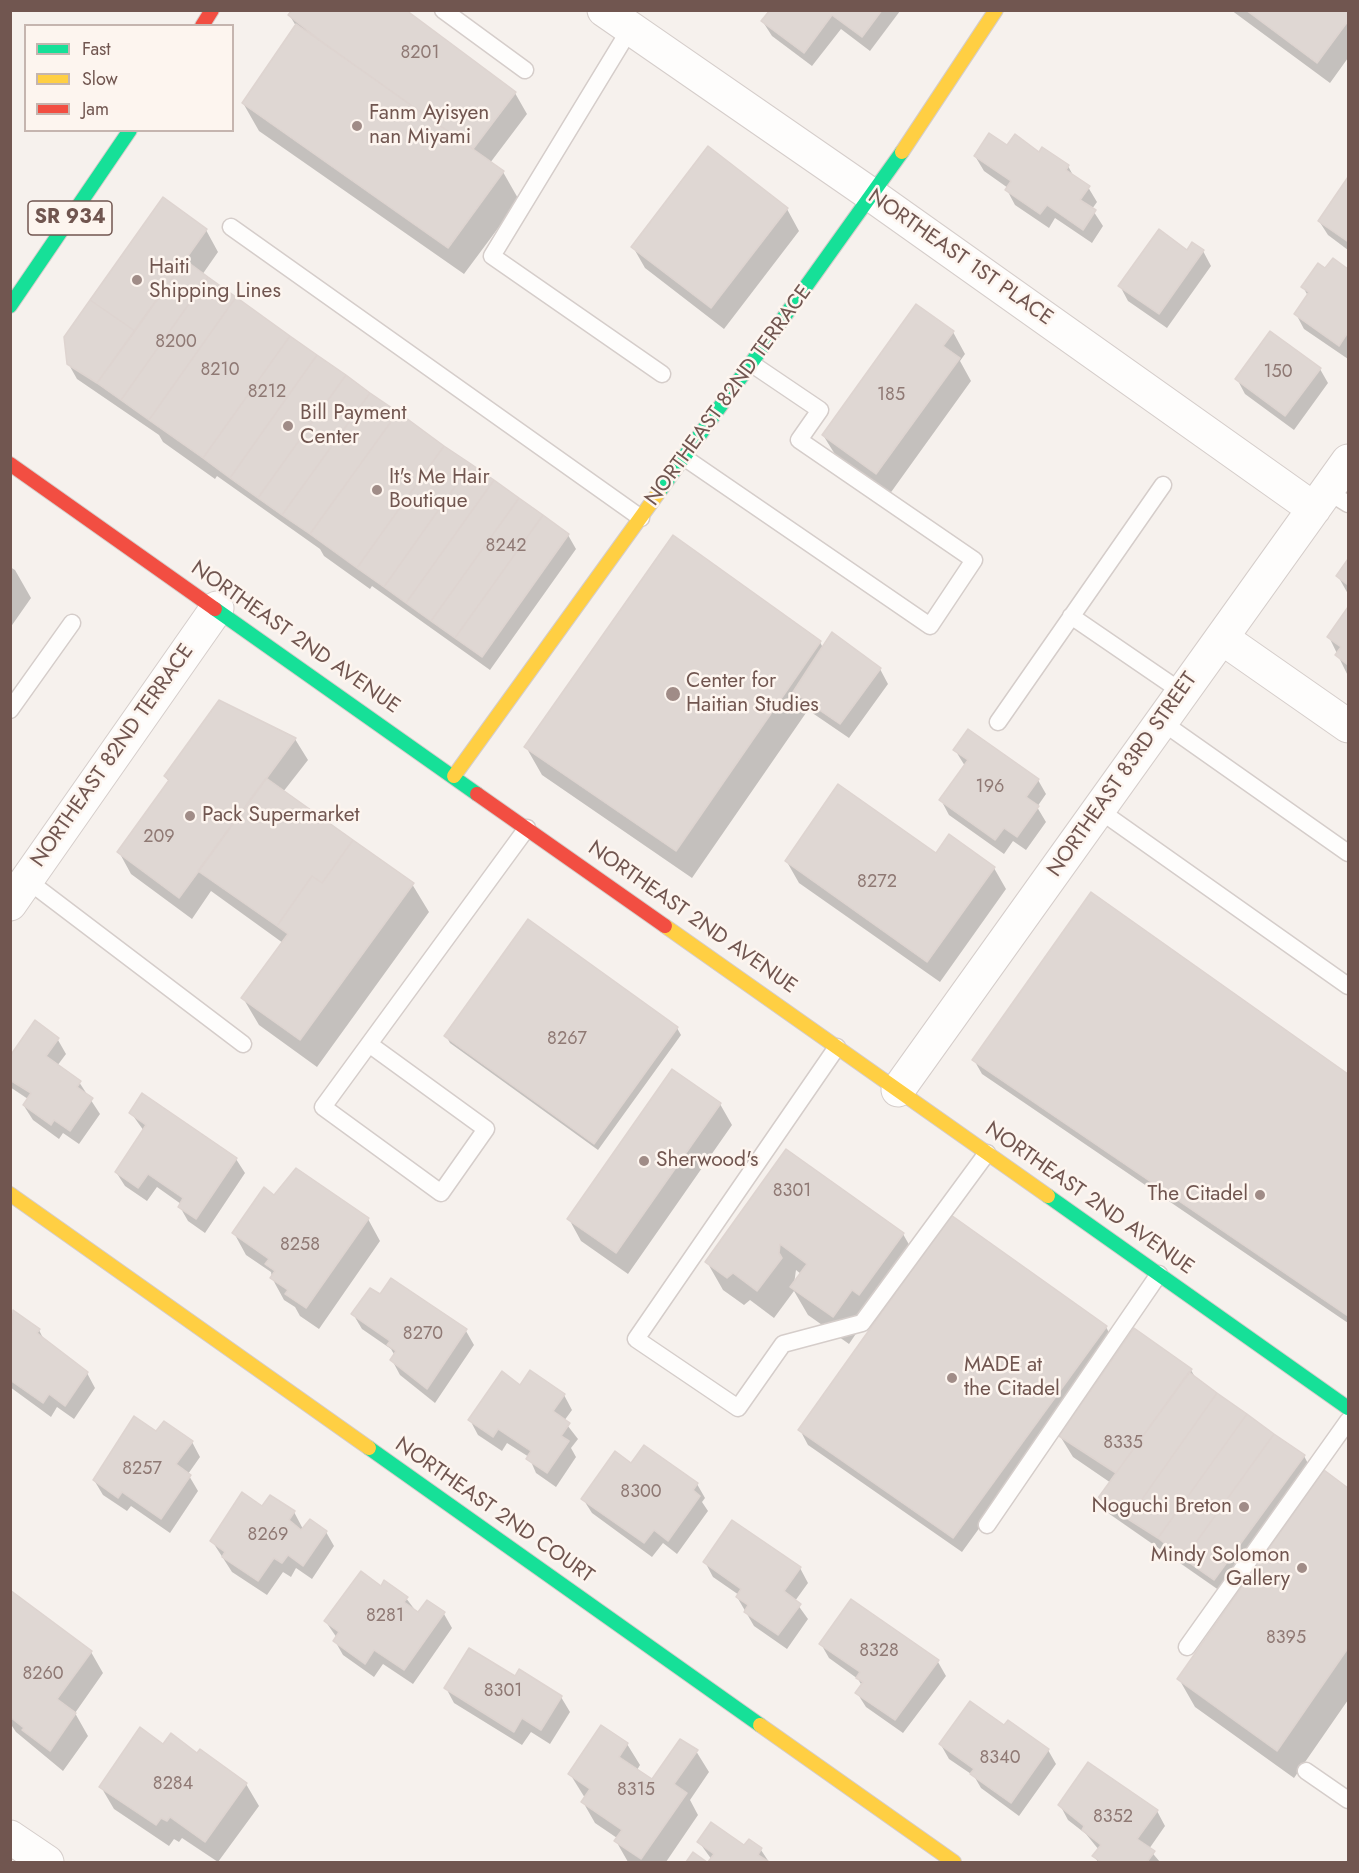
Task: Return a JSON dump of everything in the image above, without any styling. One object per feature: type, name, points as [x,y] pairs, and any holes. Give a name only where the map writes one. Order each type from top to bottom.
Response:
[{"type":"street","points":[[203,24],[212,10]]},
{"type":"street","name":"NORTHEAST 1ST PLACE","points":[[604,10],[873,196],[1330,501]]},
{"type":"street","name":"NORTHEAST 82ND TERRACE","points":[[454,776],[873,196],[996,10]]},
{"type":"street","name":"SR 934","points":[[10,306],[129,132]]},
{"type":"street","name":"NORTHEAST 83RD STREET","points":[[898,1090],[1182,692],[1330,501],[1348,461]]},
{"type":"street","name":"NORTHEAST 2ND AVENUE","points":[[10,464],[1348,1408]]},
{"type":"street","name":"NORTHEAST 82ND TERRACE","points":[[19,892],[217,608]]},
{"type":"street","points":[[1222,638],[1348,726]]},
{"type":"street","name":"NORTHEAST 2ND COURT","points":[[10,1194],[954,1863]]},
{"type":"street","points":[[10,1837],[47,1863]]},
{"type":"lane","points":[[443,10],[525,70]]},
{"type":"lane","points":[[630,29],[492,256],[662,374]]},
{"type":"lane","points":[[231,227],[641,518]]},
{"type":"lane","points":[[685,458],[930,626],[974,560],[799,440],[820,410],[752,364]]},
{"type":"lane","points":[[998,722],[1164,485]]},
{"type":"lane","points":[[1071,616],[1182,692]]},
{"type":"lane","points":[[10,710],[72,623]]},
{"type":"lane","points":[[1162,722],[1348,853]]},
{"type":"lane","points":[[1099,810],[1348,986]]},
{"type":"lane","points":[[369,1044],[486,1129],[441,1193],[323,1107],[369,1044],[527,828]]},
{"type":"lane","points":[[19,892],[243,1044]]},
{"type":"lane","points":[[837,1047],[636,1339],[738,1408],[783,1344],[862,1323],[987,1153]]},
{"type":"lane","points":[[987,1525],[1159,1274]]},
{"type":"lane","points":[[1187,1647],[1348,1421]]},
{"type":"lane","points":[[1306,1771],[1348,1800]]},
{"type":"building","points":[[292,10],[406,10],[516,92],[473,149],[321,41],[288,15]]},
{"type":"building","points":[[770,10],[882,10],[862,37],[832,15],[804,53],[761,21]]},
{"type":"building","points":[[1246,10],[1346,10],[1348,21],[1317,63]]},
{"type":"building","name":"Fanm Ayisyen nan Miyami","points":[[296,24],[504,171],[448,248],[242,103]]},
{"type":"building","points":[[989,133],[1007,145],[1015,134],[1039,152],[1042,147],[1069,165],[1066,170],[1090,186],[1080,200],[1096,210],[1083,230],[1047,205],[1040,214],[1005,190],[1011,181],[974,156]]},
{"type":"building","points":[[708,146],[788,208],[711,308],[631,247]]},
{"type":"building","points":[[1348,177],[1348,239],[1347,241],[1318,221]]},
{"type":"building","name":"Haiti Shipping Lines","points":[[163,197],[207,229],[135,331],[90,300]]},
{"type":"building","points":[[1159,229],[1187,250],[1192,242],[1204,250],[1159,314],[1118,286]]},
{"type":"building","points":[[1333,258],[1348,269],[1348,332],[1339,346],[1294,314],[1309,292],[1301,287],[1318,263],[1325,268]]},
{"type":"building","points":[[185,260],[208,277],[121,400],[97,383]]},
{"type":"building","points":[[208,277],[236,297],[149,420],[121,400]]},
{"type":"building","points":[[236,297],[290,336],[203,458],[149,420]]},
{"type":"building","points":[[90,300],[135,331],[97,383],[67,364],[64,337]]},
{"type":"building","points":[[916,304],[954,331],[943,346],[960,358],[876,474],[822,435]]},
{"type":"building","points":[[1270,331],[1321,368],[1285,416],[1235,379]]},
{"type":"building","points":[[290,336],[317,355],[230,478],[203,458]]},
{"type":"building","name":"Bill Payment Center","points":[[317,355],[346,375],[258,498],[230,478]]},
{"type":"building","points":[[346,375],[370,393],[282,515],[258,498]]},
{"type":"building","points":[[370,393],[398,412],[310,534],[282,515]]},
{"type":"building","name":"It's Me Hair Boutique","points":[[398,412],[444,446],[357,568],[310,534]]},
{"type":"building","points":[[444,446],[471,464],[384,587],[357,568]]},
{"type":"building","points":[[471,464],[494,480],[406,603],[384,587]]},
{"type":"building","points":[[494,480],[519,498],[431,621],[406,603]]},
{"type":"building","points":[[519,498],[543,515],[455,638],[431,621]]},
{"type":"building","points":[[543,515],[569,534],[482,657],[455,638]]},
{"type":"building","name":"Center for Haitian Studies","points":[[673,535],[821,641],[676,851],[524,747]]},
{"type":"building","points":[[1348,559],[1348,585],[1336,576]]},
{"type":"building","points":[[1348,607],[1348,665],[1335,655],[1341,647],[1327,637]]},
{"type":"building","points":[[832,632],[881,668],[840,724],[793,692]]},
{"type":"building","name":"Pack Supermarket","points":[[219,700],[296,738],[179,898],[117,852],[169,780],[164,776]]},
{"type":"building","points":[[968,729],[1039,779],[1026,797],[1039,806],[1017,837],[1004,828],[995,840],[939,800],[968,760],[953,750]]},
{"type":"building","points":[[266,778],[353,840],[322,883],[312,876],[277,926],[198,871]]},
{"type":"building","points":[[838,784],[936,853],[949,834],[995,867],[927,962],[785,861]]},
{"type":"building","points":[[353,840],[414,883],[300,1040],[241,998],[288,934],[277,926],[312,876],[322,883]]},
{"type":"building","name":"The Citadel","points":[[1091,892],[1348,1074],[1348,1316],[972,1060]]},
{"type":"building","points":[[528,919],[678,1027],[594,1144],[444,1036]]},
{"type":"building","points":[[35,1020],[59,1038],[46,1056],[81,1081],[77,1087],[93,1098],[70,1131],[54,1120],[51,1125],[23,1105],[31,1093],[10,1080],[10,1056]]},
{"type":"building","name":"Sherwood's","points":[[672,1069],[721,1103],[616,1253],[567,1219]]},
{"type":"building","points":[[142,1093],[237,1158],[196,1219],[178,1207],[183,1198],[148,1174],[138,1188],[115,1172],[146,1125],[129,1113]]},
{"type":"building","points":[[786,1149],[904,1233],[859,1295],[852,1290],[833,1317],[790,1287],[807,1264],[780,1244],[779,1253],[782,1258],[757,1291],[733,1273],[727,1278],[705,1262]]},
{"type":"building","points":[[296,1168],[369,1218],[306,1308],[285,1294],[288,1290],[270,1278],[275,1271],[265,1264],[269,1259],[232,1233],[264,1187],[274,1195]]},
{"type":"building","name":"MADE at the Citadel","points":[[951,1215],[1107,1326],[953,1538],[798,1430]]},
{"type":"building","points":[[391,1278],[467,1329],[427,1389],[390,1360],[396,1351],[387,1345],[390,1341],[351,1314],[370,1288],[380,1294]]},
{"type":"building","points":[[13,1310],[40,1329],[37,1333],[88,1372],[65,1406],[49,1394],[43,1403],[10,1380]]},
{"type":"building","points":[[1134,1328],[1192,1369],[1116,1473],[1059,1436]]},
{"type":"building","points":[[530,1370],[565,1394],[553,1411],[570,1423],[561,1436],[569,1441],[547,1473],[526,1459],[531,1451],[498,1429],[493,1437],[468,1420],[502,1371],[520,1385]]},
{"type":"building","points":[[1189,1372],[1217,1393],[1128,1519],[1098,1498]]},
{"type":"building","points":[[1217,1393],[1247,1414],[1158,1538],[1128,1519]]},
{"type":"building","points":[[1247,1414],[1274,1434],[1184,1559],[1158,1538]]},
{"type":"building","points":[[134,1416],[156,1431],[164,1421],[193,1441],[176,1464],[191,1475],[161,1519],[122,1492],[118,1498],[93,1480]]},
{"type":"building","name":"Noguchi Breton","points":[[1274,1434],[1305,1455],[1214,1580],[1184,1559]]},
{"type":"building","points":[[644,1445],[698,1483],[693,1490],[700,1496],[668,1541],[654,1530],[644,1543],[581,1499],[615,1451],[631,1463]]},
{"type":"building","name":"Mindy Solomon Gallery","points":[[1324,1470],[1348,1488],[1348,1648],[1277,1751],[1177,1679]]},
{"type":"building","points":[[242,1492],[262,1506],[270,1495],[295,1511],[289,1520],[301,1530],[310,1519],[327,1531],[303,1566],[288,1555],[282,1563],[274,1558],[258,1581],[222,1557],[225,1552],[210,1541]]},
{"type":"building","points":[[732,1520],[801,1567],[784,1591],[801,1604],[778,1635],[744,1612],[748,1605],[736,1597],[741,1589],[703,1562]]},
{"type":"building","points":[[361,1571],[381,1586],[384,1580],[408,1597],[404,1602],[418,1612],[427,1600],[445,1612],[404,1670],[374,1650],[365,1664],[333,1641],[339,1632],[324,1621]]},
{"type":"building","points":[[10,1590],[92,1651],[57,1699],[76,1713],[50,1751],[22,1730],[24,1728],[10,1717]]},
{"type":"building","points":[[851,1599],[939,1660],[895,1720],[855,1693],[863,1682],[856,1678],[860,1672],[819,1644]]},
{"type":"building","points":[[469,1648],[515,1676],[519,1669],[562,1696],[541,1730],[522,1718],[514,1732],[444,1688]]},
{"type":"building","points":[[970,1701],[1004,1725],[1008,1720],[1049,1749],[1011,1803],[970,1774],[974,1769],[939,1744]]},
{"type":"building","points":[[601,1725],[628,1743],[619,1757],[652,1779],[680,1739],[698,1750],[674,1784],[687,1793],[641,1859],[614,1841],[622,1830],[581,1802],[590,1789],[568,1774]]},
{"type":"building","points":[[140,1727],[163,1744],[171,1733],[197,1753],[200,1749],[247,1783],[205,1842],[170,1817],[167,1821],[161,1818],[156,1825],[99,1787]]},
{"type":"building","points":[[1088,1762],[1158,1810],[1137,1839],[1155,1851],[1147,1862],[1101,1862],[1092,1856],[1101,1845],[1082,1830],[1084,1826],[1058,1805]]},
{"type":"building","points":[[711,1822],[744,1845],[749,1839],[762,1848],[758,1855],[769,1862],[708,1862],[714,1854],[697,1842]]},
{"type":"building","points":[[693,1852],[707,1862],[686,1862]]},
{"type":"traffic: fast","points":[[10,306],[129,132]]},
{"type":"traffic: fast","points":[[659,492],[902,152]]},
{"type":"traffic: fast","points":[[215,609],[477,794]]},
{"type":"traffic: fast","points":[[1048,1196],[1348,1408]]},
{"type":"traffic: fast","points":[[369,1448],[760,1725]]},
{"type":"traffic: slow","points":[[902,152],[996,10]]},
{"type":"traffic: slow","points":[[454,776],[659,492]]},
{"type":"traffic: slow","points":[[665,926],[1048,1196]]},
{"type":"traffic: slow","points":[[10,1194],[369,1448]]},
{"type":"traffic: slow","points":[[760,1725],[954,1862]]},
{"type":"traffic: jam","points":[[203,24],[212,10]]},
{"type":"traffic: jam","points":[[10,464],[215,609]]},
{"type":"traffic: jam","points":[[477,794],[665,926]]},
{"type":"place","name":"Fanm Ayisyen nan Miyami","points":[[357,126]]},
{"type":"place","name":"Haiti Shipping Lines","points":[[137,280]]},
{"type":"place","name":"Bill Payment Center","points":[[288,426]]},
{"type":"place","name":"It's Me Hair Boutique","points":[[377,490]]},
{"type":"place","name":"Center for Haitian Studies","points":[[673,694]]},
{"type":"place","name":"Pack Supermarket","points":[[190,816]]},
{"type":"place","name":"Sherwood's","points":[[644,1161]]},
{"type":"place","name":"The Citadel","points":[[1260,1195]]},
{"type":"place","name":"MADE at the Citadel","points":[[952,1378]]},
{"type":"place","name":"Noguchi Breton","points":[[1244,1507]]},
{"type":"place","name":"Mindy Solomon Gallery","points":[[1302,1568]]}]
